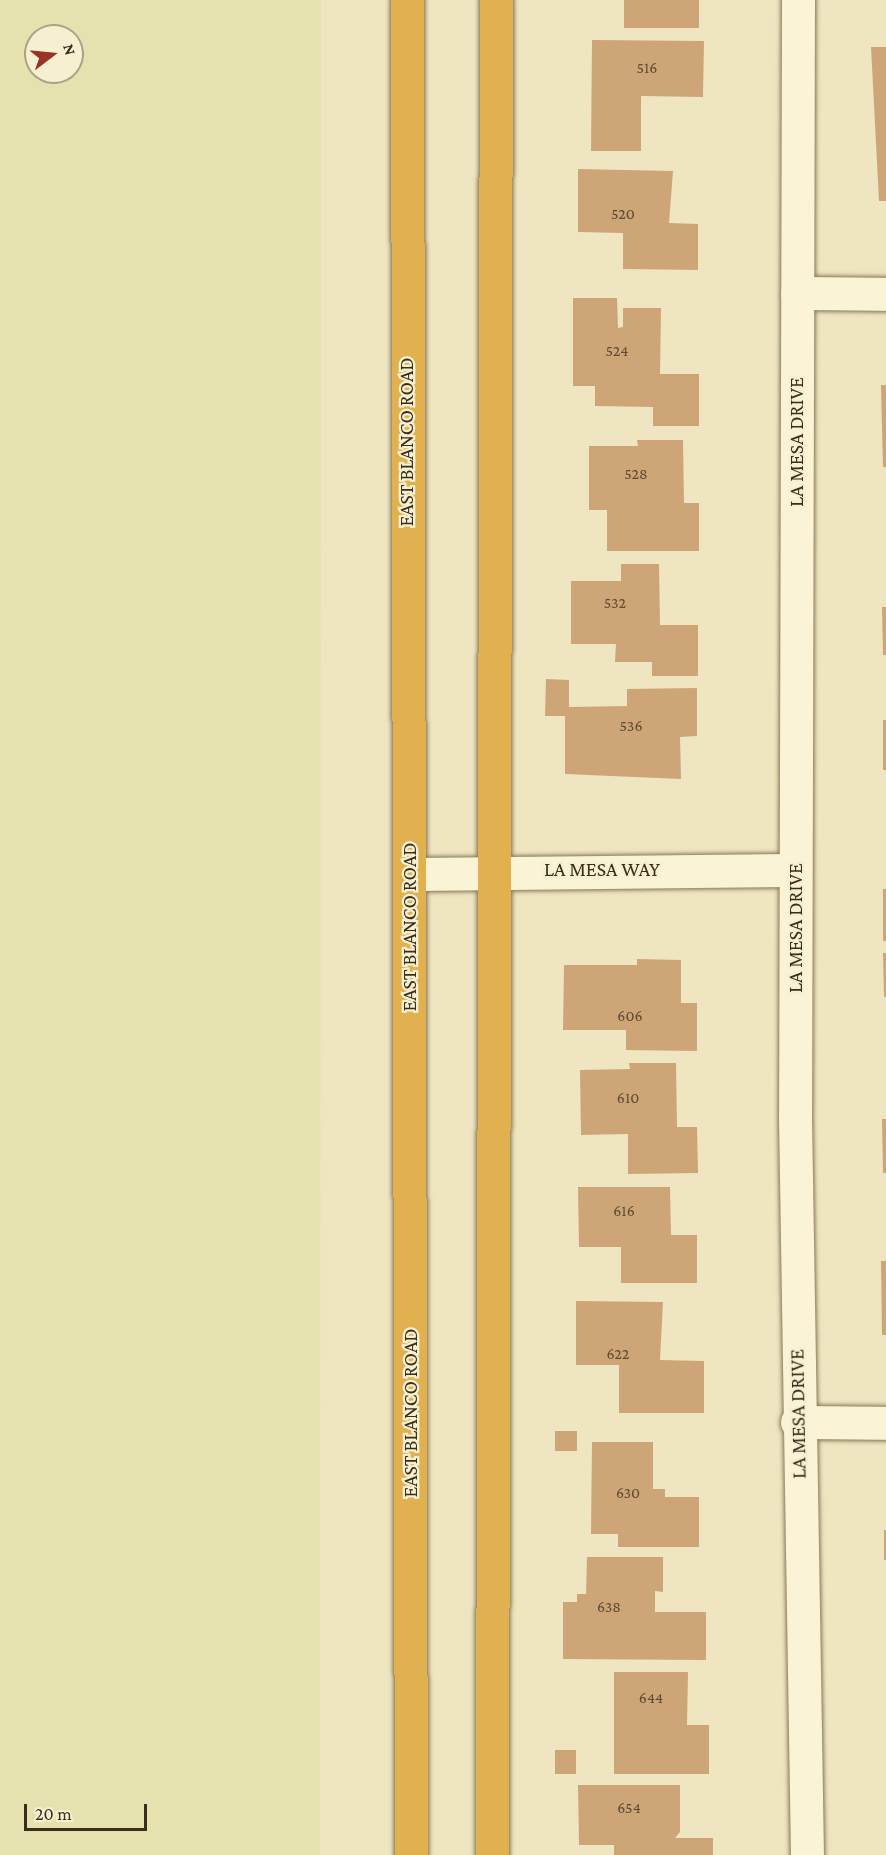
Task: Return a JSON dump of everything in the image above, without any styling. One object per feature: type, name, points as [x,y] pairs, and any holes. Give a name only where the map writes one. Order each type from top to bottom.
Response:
[{"type":"highway","name":"EAST BLANCO ROAD","points":[[407,0],[411,1855]]},
{"type":"highway","points":[[492,1855],[496,869],[496,0]]},
{"type":"street","name":"LA MESA DRIVE","points":[[798,0],[795,870],[797,1422],[807,1855]]},
{"type":"street","points":[[797,293],[886,294]]},
{"type":"street","name":"LA MESA WAY","points":[[409,873],[496,869],[795,870]]},
{"type":"street","points":[[797,1422],[886,1424]]},
{"type":"shaded area","points":[[0,0],[321,0],[320,1855],[0,1855]]},
{"type":"building","points":[[624,0],[699,0],[699,28],[624,28]]},
{"type":"building","points":[[592,40],[704,41],[703,97],[641,96],[641,151],[591,151]]},
{"type":"building","points":[[871,47],[886,47],[886,201],[879,201]]},
{"type":"building","points":[[578,169],[673,171],[669,223],[698,224],[698,270],[623,269],[623,233],[578,232]]},
{"type":"building","points":[[573,298],[617,298],[618,328],[623,327],[623,308],[661,308],[660,374],[699,374],[699,426],[653,426],[653,407],[595,406],[595,386],[573,386]]},
{"type":"building","points":[[881,385],[886,385],[886,467],[883,467]]},
{"type":"building","points":[[637,440],[683,440],[684,503],[699,503],[699,551],[607,551],[607,510],[589,510],[589,446],[638,446]]},
{"type":"building","points":[[621,564],[659,564],[660,625],[698,625],[698,676],[652,676],[652,662],[615,662],[616,644],[571,644],[571,581],[621,581]]},
{"type":"building","points":[[882,607],[886,607],[886,655],[883,655]]},
{"type":"building","points":[[546,679],[569,680],[569,707],[627,706],[627,689],[697,688],[697,736],[680,737],[681,779],[565,774],[565,716],[545,716]]},
{"type":"building","points":[[883,720],[886,720],[886,770],[883,770]]},
{"type":"building","points":[[883,889],[886,889],[886,941],[883,941]]},
{"type":"building","points":[[883,953],[886,953],[886,997],[884,997]]},
{"type":"building","points":[[637,959],[681,960],[681,1003],[697,1003],[697,1051],[626,1050],[626,1030],[563,1030],[564,965],[637,965]]},
{"type":"building","points":[[629,1063],[676,1063],[677,1127],[697,1127],[698,1173],[628,1174],[628,1134],[581,1135],[580,1070],[630,1069]]},
{"type":"building","points":[[882,1119],[886,1119],[886,1173],[883,1173]]},
{"type":"building","points":[[578,1187],[670,1187],[671,1235],[697,1235],[697,1283],[621,1283],[621,1247],[579,1247]]},
{"type":"building","points":[[881,1261],[886,1261],[886,1335],[882,1335]]},
{"type":"building","points":[[576,1301],[663,1302],[660,1360],[704,1361],[704,1413],[619,1413],[619,1365],[576,1365]]},
{"type":"building","points":[[555,1431],[577,1431],[577,1451],[555,1451]]},
{"type":"building","points":[[592,1442],[653,1442],[653,1489],[665,1489],[665,1497],[699,1497],[699,1547],[618,1547],[618,1534],[591,1534]]},
{"type":"building","points":[[884,1530],[886,1530],[886,1560],[884,1560]]},
{"type":"building","points":[[587,1557],[663,1557],[663,1592],[655,1591],[655,1612],[706,1612],[706,1660],[563,1659],[563,1602],[577,1602],[577,1594],[586,1594]]},
{"type":"building","points":[[614,1672],[688,1672],[687,1725],[709,1725],[709,1774],[614,1774]]},
{"type":"building","points":[[555,1750],[576,1750],[576,1774],[555,1774]]},
{"type":"building","points":[[578,1785],[680,1785],[680,1832],[675,1838],[713,1838],[713,1855],[614,1855],[614,1845],[579,1845]]}]
